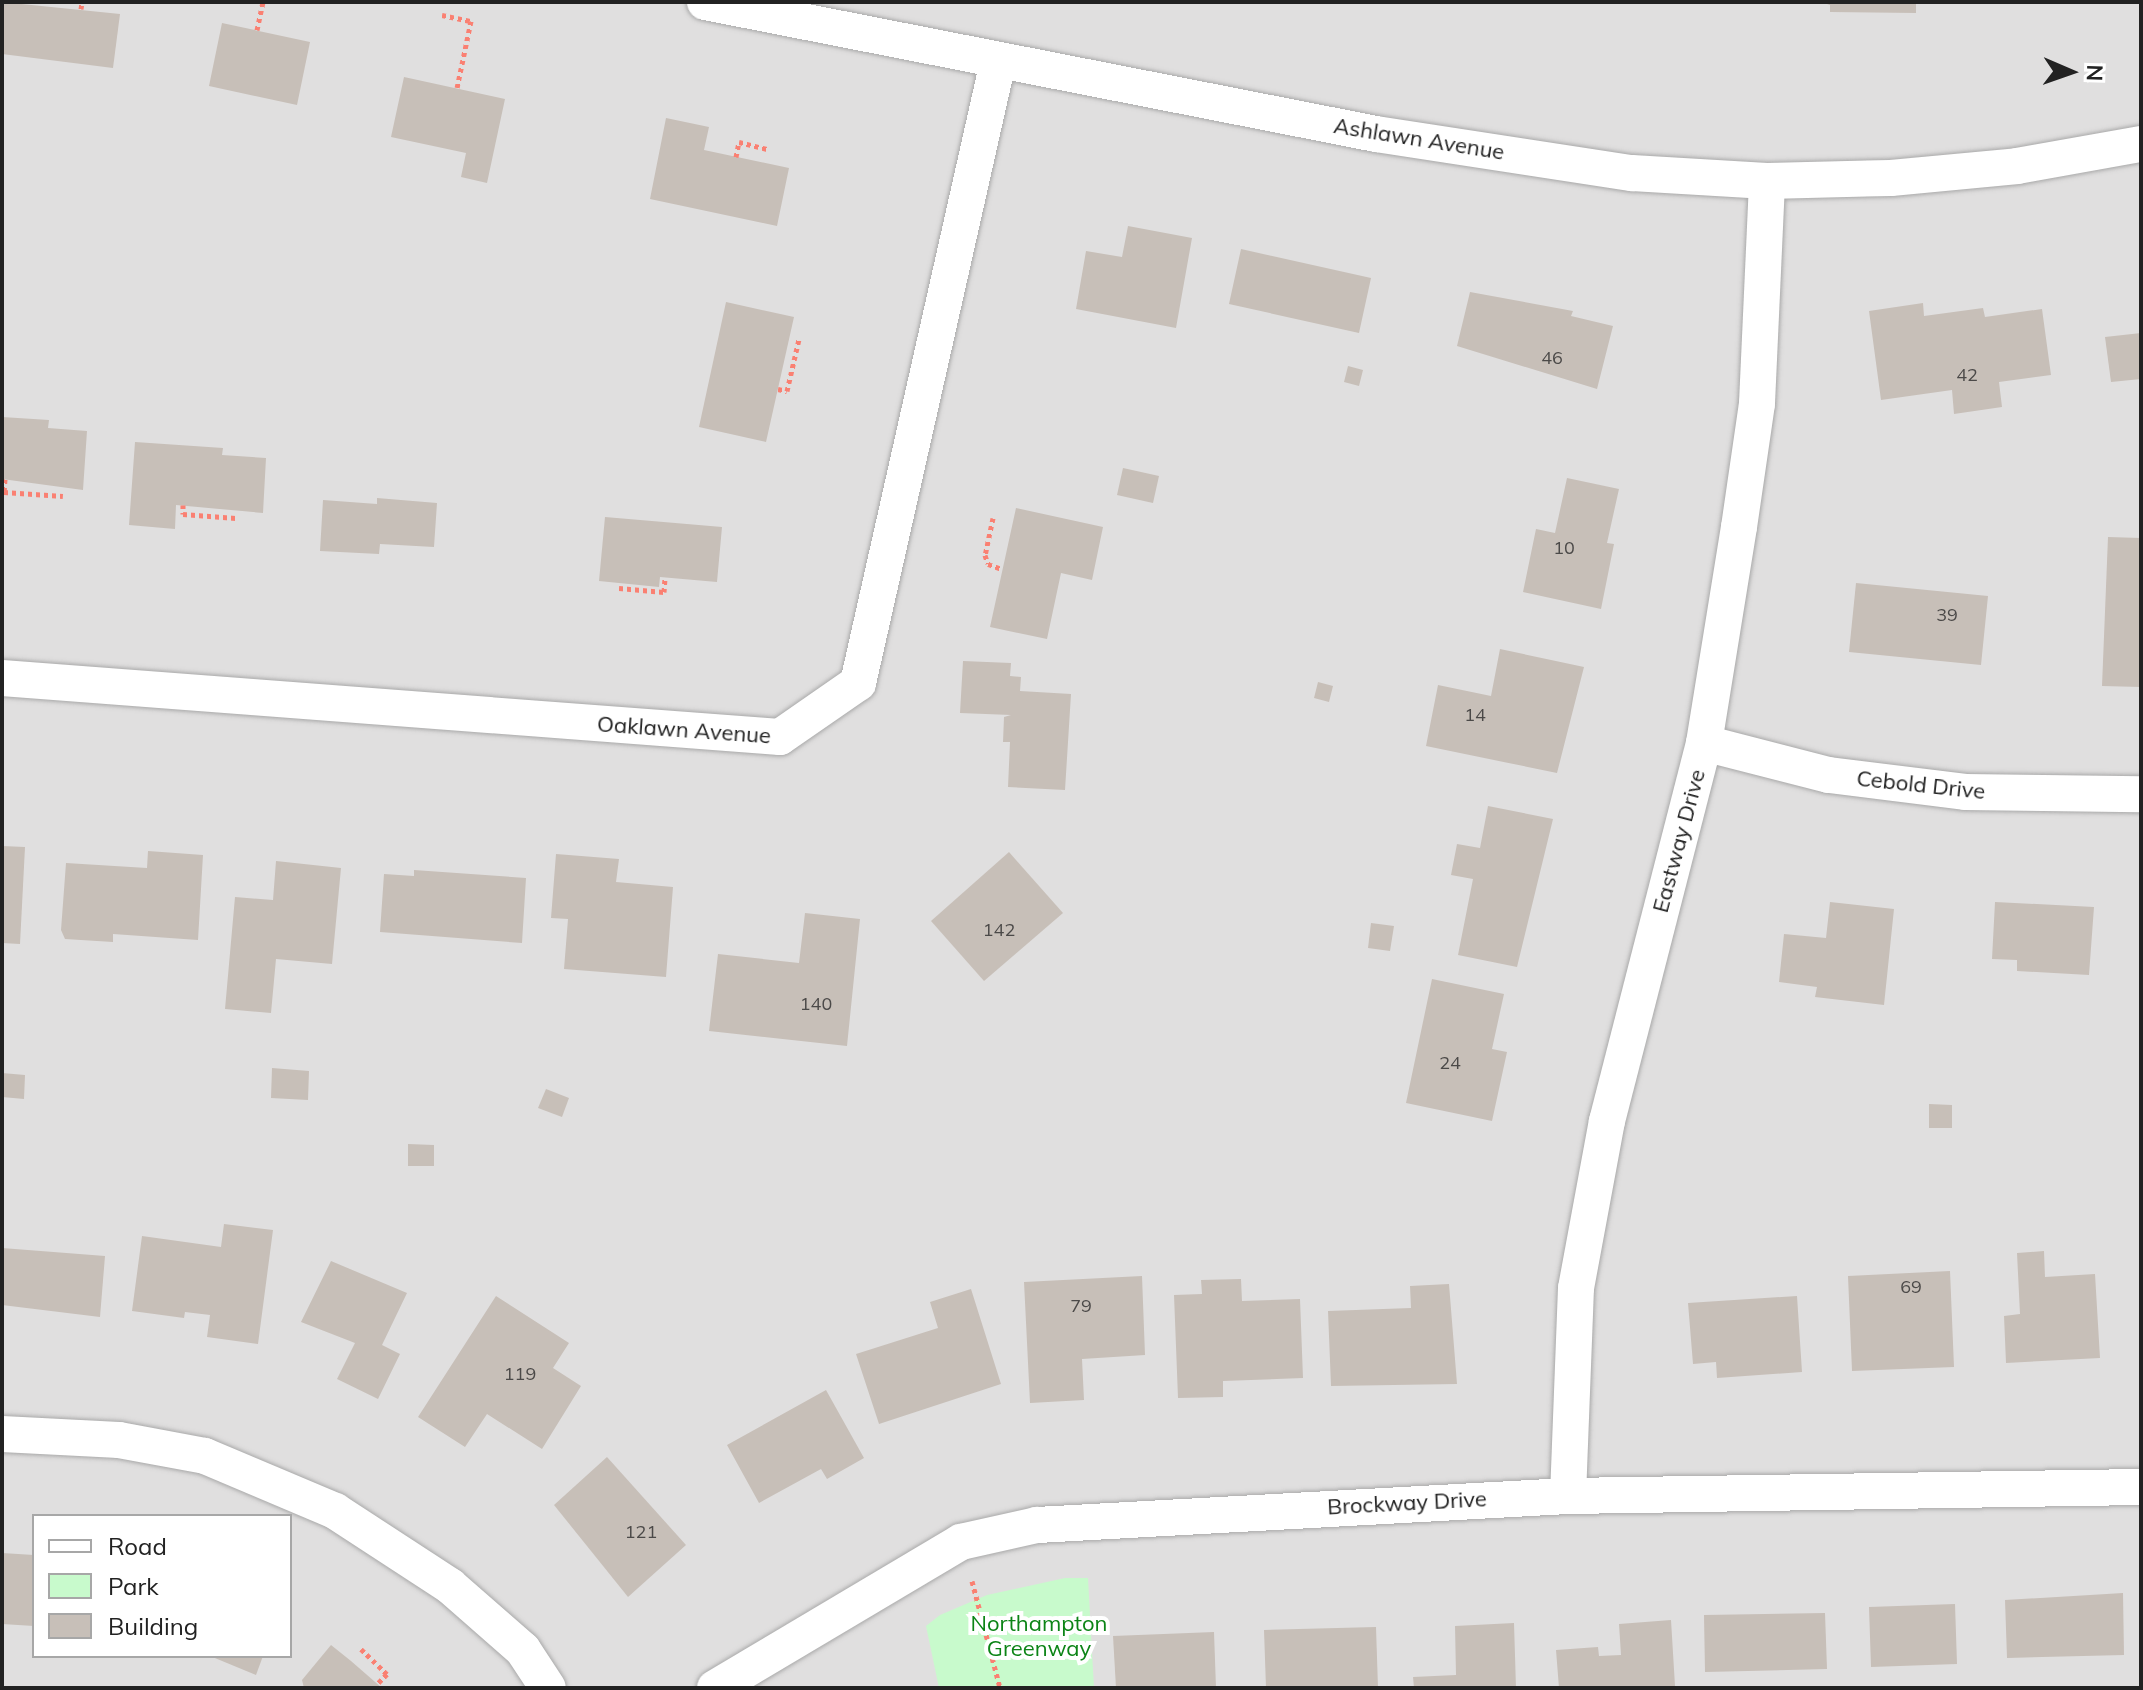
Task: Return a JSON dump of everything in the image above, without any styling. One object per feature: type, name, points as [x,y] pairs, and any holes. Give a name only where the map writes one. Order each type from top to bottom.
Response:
[{"type":"street","name":"Ashlawn Avenue","points":[[705,2],[998,62],[1632,173],[1767,181],[2001,168],[2141,144]]},
{"type":"street","name":"Oaklawn Avenue","points":[[2,678],[780,737],[858,683],[998,62]]},
{"type":"street","name":"Eastway Drive","points":[[1568,1496],[1568,1398],[1584,1243],[1607,1121],[1704,743],[1757,403],[1767,181]]},
{"type":"street","name":"Cebold Drive","points":[[1704,743],[1829,775],[1965,792],[2141,794]]},
{"type":"street","points":[[2,1434],[119,1440],[205,1456],[335,1511],[450,1586],[523,1650],[548,1688]]},
{"type":"street","name":"Brockway Drive","points":[[715,1688],[961,1542],[1037,1525],[1125,1517],[1568,1496],[2141,1487]]},
{"type":"path","points":[[257,30],[263,2]]},
{"type":"path","points":[[442,15],[471,21],[457,88]]},
{"type":"path","points":[[736,157],[739,142],[768,149]]},
{"type":"path","points":[[778,389],[787,391],[799,339]]},
{"type":"path","points":[[5,479],[4,492],[63,496]]},
{"type":"path","points":[[183,505],[183,514],[236,518]]},
{"type":"path","points":[[993,518],[985,555],[988,564],[1002,569]]},
{"type":"path","points":[[619,588],[664,592],[665,578]]},
{"type":"path","points":[[961,1542],[1000,1688]]},
{"type":"path","points":[[361,1649],[387,1674],[377,1684]]},
{"type":"shaded area","points":[[2,2],[2141,2],[2141,1688],[2,1688]]},
{"type":"green space","name":"Northampton Greenway","points":[[1065,1578],[1088,1578],[1094,1688],[939,1688],[926,1626],[940,1615],[987,1595]]},
{"type":"building","points":[[2,2],[120,14],[113,68],[2,54]]},
{"type":"building","points":[[1821,2],[1916,2],[1916,13],[1830,12],[1830,5]]},
{"type":"building","points":[[222,23],[310,42],[297,105],[209,86]]},
{"type":"building","points":[[404,77],[505,99],[487,183],[461,177],[466,153],[391,137]]},
{"type":"building","points":[[666,118],[709,127],[704,150],[789,168],[777,226],[650,199]]},
{"type":"building","points":[[1128,226],[1192,238],[1176,328],[1076,309],[1086,251],[1122,257]]},
{"type":"building","points":[[1241,249],[1371,278],[1359,333],[1229,304]]},
{"type":"building","points":[[1470,292],[1573,311],[1571,316],[1613,326],[1597,389],[1457,346]]},
{"type":"building","points":[[726,302],[794,317],[766,442],[699,427]]},
{"type":"building","points":[[1923,303],[1924,316],[1983,308],[1985,317],[2042,309],[2051,375],[1999,382],[2002,407],[1954,414],[1952,390],[1881,400],[1869,311]]},
{"type":"building","points":[[2141,333],[2141,379],[2111,382],[2105,337]]},
{"type":"building","points":[[1348,366],[1363,370],[1359,386],[1344,382]]},
{"type":"building","points":[[2,417],[49,420],[48,428],[87,431],[83,490],[2,479]]},
{"type":"building","points":[[135,442],[223,448],[222,455],[266,458],[263,513],[176,505],[175,529],[129,525]]},
{"type":"building","points":[[1123,468],[1159,476],[1153,503],[1117,495]]},
{"type":"building","points":[[1567,478],[1619,489],[1607,543],[1614,544],[1601,609],[1523,592],[1536,529],[1555,533]]},
{"type":"building","points":[[377,498],[437,503],[434,547],[380,544],[379,554],[320,551],[323,500],[377,504]]},
{"type":"building","points":[[1016,508],[1103,527],[1092,580],[1061,573],[1047,639],[990,627]]},
{"type":"building","points":[[605,517],[722,527],[717,582],[660,577],[659,587],[599,581]]},
{"type":"building","points":[[2108,537],[2141,538],[2141,687],[2102,686]]},
{"type":"building","points":[[1856,583],[1988,596],[1981,665],[1849,652]]},
{"type":"building","points":[[1500,649],[1584,667],[1557,773],[1426,746],[1438,685],[1491,696]]},
{"type":"building","points":[[963,661],[1011,663],[1010,676],[1021,677],[1020,691],[1071,694],[1065,790],[1008,787],[1010,742],[1003,742],[1004,717],[1011,715],[960,713]]},
{"type":"building","points":[[1318,682],[1333,686],[1329,702],[1314,698]]},
{"type":"building","points":[[1488,806],[1553,819],[1517,967],[1458,955],[1473,879],[1451,875],[1457,844],[1480,848]]},
{"type":"building","points":[[2,846],[25,847],[20,944],[2,943]]},
{"type":"building","points":[[148,851],[203,855],[198,940],[113,934],[113,942],[65,939],[61,930],[66,863],[147,868]]},
{"type":"building","points":[[1009,852],[1063,913],[984,981],[931,921]]},
{"type":"building","points":[[556,854],[619,859],[616,882],[673,887],[666,977],[564,969],[568,919],[551,918]]},
{"type":"building","points":[[276,861],[341,868],[332,964],[276,959],[271,1013],[225,1009],[235,897],[273,900]]},
{"type":"building","points":[[414,870],[526,878],[522,943],[380,932],[384,874],[414,876]]},
{"type":"building","points":[[1830,902],[1894,909],[1884,1005],[1815,997],[1817,987],[1779,982],[1784,934],[1826,938]]},
{"type":"building","points":[[1995,902],[2094,907],[2089,975],[2017,971],[2017,960],[1992,959]]},
{"type":"building","points":[[805,913],[860,919],[847,1046],[709,1031],[718,954],[799,963]]},
{"type":"building","points":[[1371,923],[1394,926],[1390,951],[1368,948]]},
{"type":"building","points":[[1432,979],[1504,994],[1492,1049],[1507,1052],[1492,1121],[1406,1103]]},
{"type":"building","points":[[272,1068],[309,1071],[308,1100],[271,1098]]},
{"type":"building","points":[[2,1073],[25,1075],[24,1099],[2,1097]]},
{"type":"building","points":[[546,1089],[569,1098],[562,1117],[538,1108]]},
{"type":"building","points":[[1929,1104],[1952,1105],[1952,1128],[1929,1128]]},
{"type":"building","points":[[408,1144],[434,1145],[434,1166],[408,1166]]},
{"type":"building","points":[[224,1224],[273,1230],[258,1344],[207,1337],[210,1315],[185,1312],[184,1318],[132,1311],[142,1236],[221,1247]]},
{"type":"building","points":[[2,1248],[105,1256],[100,1317],[2,1305]]},
{"type":"building","points":[[2044,1251],[2045,1277],[2095,1274],[2100,1358],[2006,1363],[2004,1316],[2020,1314],[2017,1253]]},
{"type":"building","points":[[331,1261],[407,1293],[382,1345],[400,1354],[378,1399],[337,1379],[355,1343],[301,1322]]},
{"type":"building","points":[[1950,1271],[1954,1367],[1852,1371],[1848,1276]]},
{"type":"building","points":[[1142,1276],[1145,1355],[1082,1359],[1084,1400],[1030,1403],[1024,1282]]},
{"type":"building","points":[[1241,1279],[1242,1301],[1300,1299],[1303,1378],[1223,1381],[1223,1397],[1178,1398],[1174,1295],[1202,1294],[1201,1280]]},
{"type":"building","points":[[1449,1284],[1457,1384],[1331,1386],[1328,1311],[1411,1308],[1410,1286]]},
{"type":"building","points":[[971,1289],[1001,1384],[879,1424],[856,1354],[938,1328],[930,1302]]},
{"type":"building","points":[[496,1296],[569,1343],[553,1368],[581,1386],[542,1449],[487,1414],[465,1447],[418,1417]]},
{"type":"building","points":[[1797,1296],[1802,1372],[1717,1378],[1716,1362],[1693,1364],[1688,1303]]},
{"type":"building","points":[[826,1390],[864,1458],[827,1479],[821,1469],[759,1503],[727,1445]]},
{"type":"building","points":[[607,1457],[686,1545],[628,1597],[554,1505]]},
{"type":"building","points":[[2,1553],[32,1555],[32,1626],[2,1624]]},
{"type":"building","points":[[2123,1593],[2124,1655],[2007,1658],[2005,1600]]},
{"type":"building","points":[[1955,1604],[1957,1664],[1871,1667],[1869,1607]]},
{"type":"building","points":[[1825,1613],[1827,1669],[1705,1672],[1704,1615]]},
{"type":"building","points":[[1671,1620],[1675,1686],[1559,1688],[1556,1650],[1598,1647],[1599,1656],[1621,1655],[1619,1624]]},
{"type":"building","points":[[1514,1623],[1516,1688],[1414,1688],[1413,1677],[1456,1675],[1455,1626]]},
{"type":"building","points":[[1376,1627],[1378,1688],[1266,1688],[1264,1630]]},
{"type":"building","points":[[1214,1632],[1216,1688],[1116,1688],[1113,1636]]},
{"type":"building","points":[[331,1645],[382,1688],[304,1688],[302,1680]]},
{"type":"building","points":[[215,1658],[262,1658],[256,1675]]}]
